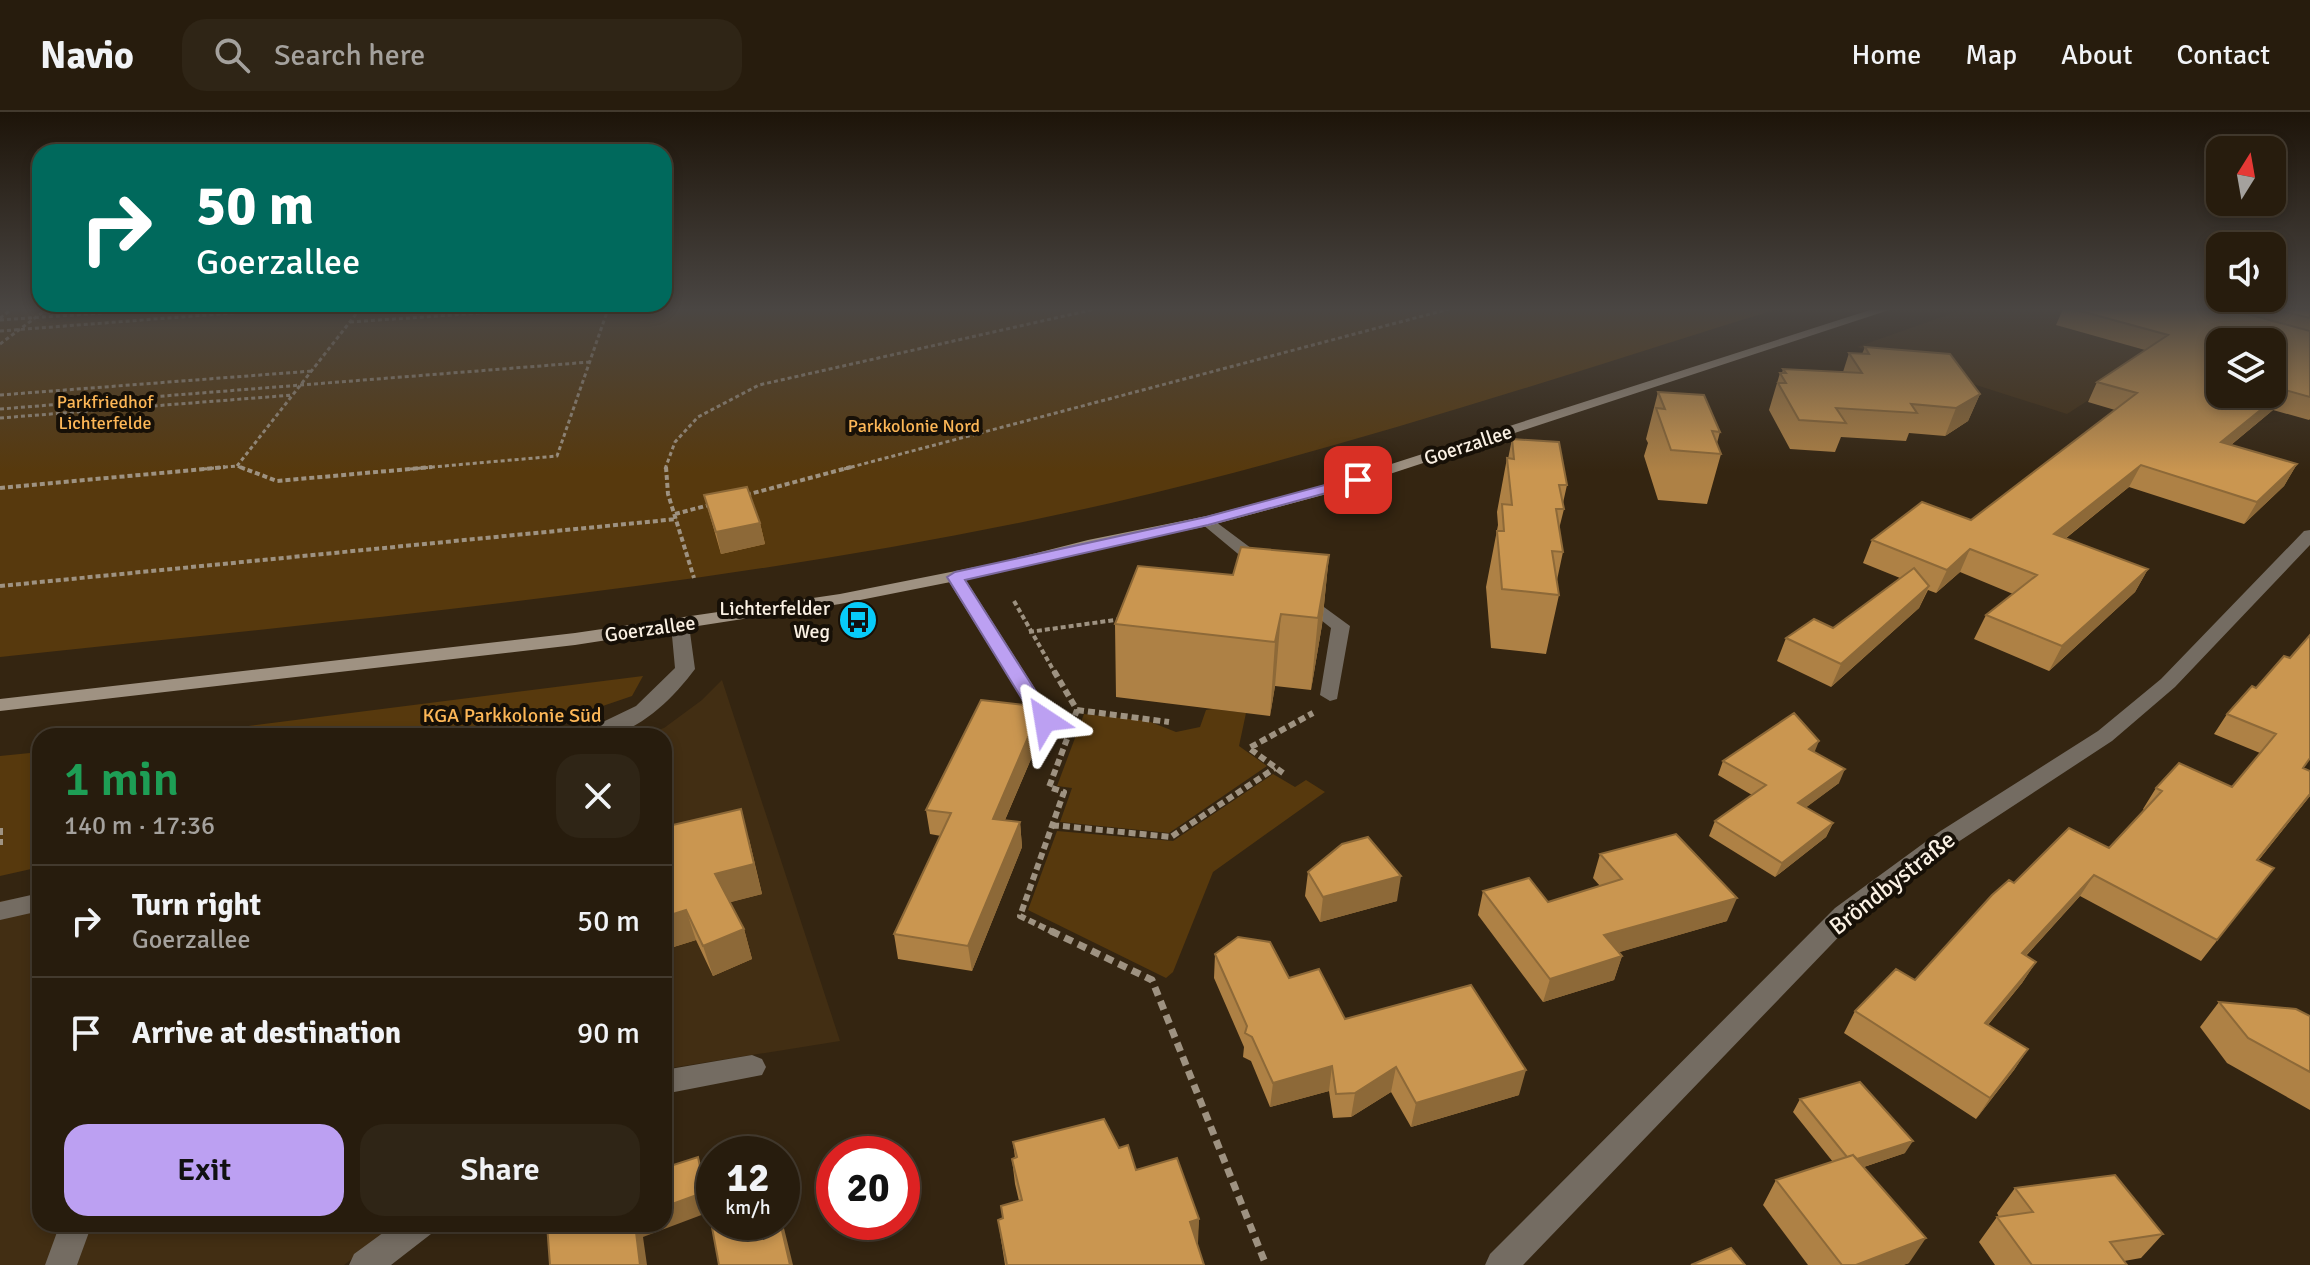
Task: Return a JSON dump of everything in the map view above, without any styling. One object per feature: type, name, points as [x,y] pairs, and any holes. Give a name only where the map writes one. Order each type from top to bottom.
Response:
[{"type":"main road","name":"Goerzallee","points":[[0,705],[680,625],[955,577],[1208,521],[1419,461],[1721,363]]},
{"type":"street","points":[[1208,521],[1341,626],[1330,695]]},
{"type":"street","name":"Bröndbystraße","points":[[1501,1265],[1844,915],[1947,838],[2105,736],[2168,683],[2310,535]]},
{"type":"street","points":[[955,577],[1045,720]]},
{"type":"street","points":[[613,728],[629,722],[662,697],[685,669],[680,625]]},
{"type":"street","points":[[0,911],[32,904]]},
{"type":"street","points":[[672,1081],[752,1067]]},
{"type":"street","points":[[61,1265],[73,1232]]},
{"type":"street","points":[[365,1265],[409,1232]]},
{"type":"path","points":[[237,466],[318,363]]},
{"type":"path","points":[[0,409],[580,363]]},
{"type":"path","points":[[0,488],[237,466],[277,481],[557,456],[590,363]]},
{"type":"path","points":[[694,578],[664,476],[678,437],[716,402],[759,385],[857,363]]},
{"type":"path","points":[[736,498],[1246,363]]},
{"type":"path","points":[[0,395],[312,371]]},
{"type":"path","points":[[0,418],[293,395]]},
{"type":"path","points":[[0,586],[676,517],[721,502]]},
{"type":"path","points":[[1014,601],[1077,710]]},
{"type":"path","points":[[993,640],[1031,631],[1129,618]]},
{"type":"path","points":[[1283,773],[1249,748],[1319,710],[1330,695]]},
{"type":"path","points":[[1077,710],[1169,722]]},
{"type":"path","points":[[1072,723],[1077,710]]},
{"type":"path","points":[[1068,736],[1049,787],[1064,792],[1020,916],[1152,980],[1266,1265]]},
{"type":"path","points":[[1052,825],[1171,837],[1275,768]]},
{"type":"path","points":[[0,828],[3,827],[0,845]]},
{"type":"shaded area","points":[[1907,363],[2147,363],[2067,414]]},
{"type":"shaded area","points":[[722,680],[840,1041],[672,1068],[672,728],[664,728],[702,700]]},
{"type":"shaded area","points":[[32,896],[32,1232],[388,1232],[344,1265],[0,1265],[0,901]]},
{"type":"green space","name":"Parkkolonie Nord","points":[[0,363],[1604,363],[1446,412],[1195,483],[974,532],[697,578],[558,596],[0,657]]},
{"type":"green space","name":"KGA Parkkolonie Süd","points":[[643,676],[632,696],[538,728],[233,728]]},
{"type":"green space","points":[[1206,710],[1246,713],[1239,746],[1267,766],[1169,833],[1060,822],[1072,788],[1057,786],[1084,714],[1148,721],[1176,732],[1200,727]]},
{"type":"green space","points":[[32,753],[32,869],[0,876],[0,756]]},
{"type":"green space","points":[[1273,774],[1295,787],[1306,780],[1325,792],[1213,872],[1173,972],[1166,978],[1028,910],[1057,831],[1173,841]]},
{"type":"building","points":[[1855,363],[1957,363],[1980,394],[1956,408],[1911,404],[1917,413],[1836,408],[1846,423],[1799,420],[1778,383],[1786,383],[1780,373],[1786,373],[1783,369],[1862,373]]},
{"type":"building","points":[[2126,363],[2206,363],[2206,408],[2263,408],[2221,442],[2297,464],[2257,502],[2141,465],[2054,534],[2148,569],[2062,646],[1986,615],[2037,575],[1970,549],[1947,570],[1872,540],[1922,502],[1971,520],[2137,393],[2097,382]]},
{"type":"building","points":[[2286,363],[2310,363],[2310,397],[2286,390]]},
{"type":"building","points":[[1658,392],[1704,395],[1720,432],[1712,431],[1721,454],[1671,450],[1656,408],[1665,409]]},
{"type":"building","points":[[1512,439],[1559,442],[1567,485],[1559,485],[1564,509],[1556,509],[1563,552],[1552,551],[1559,595],[1502,589],[1497,531],[1504,531],[1502,504],[1512,505],[1507,458],[1514,459]]},
{"type":"building","points":[[747,487],[760,523],[716,532],[704,495]]},
{"type":"building","points":[[1241,547],[1329,555],[1318,618],[1281,614],[1275,642],[1115,624],[1138,566],[1233,575]]},
{"type":"building","points":[[1914,568],[1929,586],[1841,664],[1786,638],[1814,619],[1833,628]]},
{"type":"building","points":[[2310,635],[2310,758],[2303,768],[2310,771],[2310,794],[2257,860],[2274,868],[2217,940],[2094,875],[2022,953],[2036,962],[1985,1023],[2028,1049],[1990,1098],[1855,1011],[1896,969],[1915,980],[1992,895],[2009,880],[2014,883],[2069,828],[2109,848],[2162,791],[2156,788],[2179,763],[2232,787],[2276,734],[2227,714],[2252,686],[2256,688],[2284,656],[2290,658]]},
{"type":"building","points":[[981,700],[1041,707],[993,819],[1020,822],[968,946],[894,934],[951,813],[926,810]]},
{"type":"building","points":[[1794,713],[1819,741],[1809,749],[1845,769],[1798,803],[1833,823],[1782,863],[1715,821],[1766,785],[1723,761]]},
{"type":"building","points":[[741,809],[754,864],[715,874],[744,929],[703,946],[686,910],[672,914],[672,825]]},
{"type":"building","points":[[1676,834],[1737,898],[1604,935],[1622,956],[1550,979],[1483,891],[1529,878],[1548,902],[1622,879],[1600,854]]},
{"type":"building","points":[[1368,837],[1401,876],[1323,897],[1308,872],[1342,844]]},
{"type":"building","points":[[1238,937],[1270,942],[1289,978],[1319,969],[1345,1019],[1471,985],[1526,1070],[1416,1103],[1396,1067],[1355,1093],[1336,1094],[1332,1066],[1273,1083],[1252,1037],[1245,1033],[1247,1026],[1215,954]]},
{"type":"building","points":[[2219,1002],[2296,1009],[2310,1016],[2310,1072],[2248,1038]]},
{"type":"building","points":[[1860,1082],[1913,1141],[1857,1159],[1853,1155],[1847,1157],[1800,1099]]},
{"type":"building","points":[[1104,1119],[1119,1148],[1128,1145],[1136,1170],[1177,1158],[1199,1219],[1190,1222],[1204,1265],[1007,1265],[998,1220],[1003,1218],[1001,1206],[1022,1200],[1012,1159],[1017,1157],[1013,1142]]},
{"type":"building","points":[[1853,1155],[1926,1238],[1856,1265],[1842,1265],[1776,1180]]},
{"type":"building","points":[[696,1158],[696,1195],[672,1204],[672,1165]]},
{"type":"building","points":[[2115,1175],[2163,1234],[2110,1242],[2127,1265],[2032,1265],[1997,1217],[2033,1212],[2015,1188]]},
{"type":"building","points":[[548,1232],[636,1232],[640,1265],[550,1265]]},
{"type":"building","points":[[714,1240],[784,1240],[790,1265],[719,1265]]},
{"type":"building","points":[[1731,1248],[1745,1265],[1691,1265]]},
{"type":"place","name":"Lichterfelder Weg","points":[[858,620]]},
{"type":"route","points":[[1045,720],[955,577],[1088,545],[1208,521],[1358,480]]},
{"type":"park label","name":"Parkfriedhof Lichterfelde","points":[[105,412]]}]
